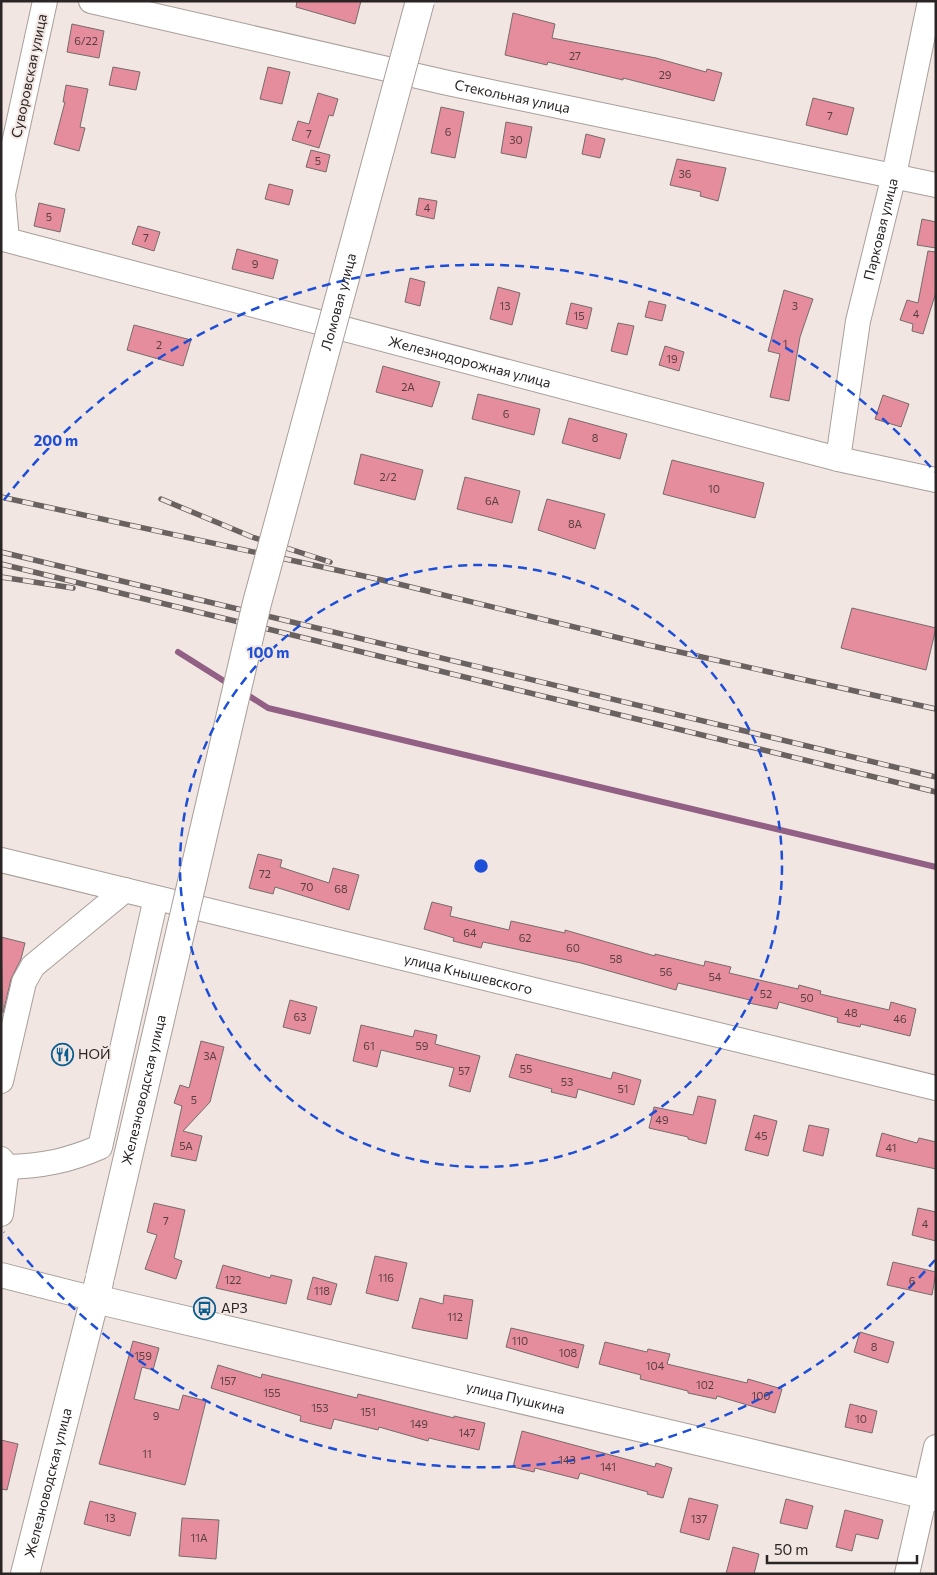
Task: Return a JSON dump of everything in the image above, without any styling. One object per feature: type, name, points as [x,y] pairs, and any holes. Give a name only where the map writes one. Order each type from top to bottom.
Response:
[{"type":"main road","name":"Ломовая улица","points":[[256,603],[420,1]]},
{"type":"main road","name":"Железноводская улица","points":[[25,1574],[98,1288],[256,603]]},
{"type":"main road","name":"улица Пушкина","points":[[98,1288],[931,1496]]},
{"type":"street","name":"Суворовская улица","points":[[6,240],[3,194],[45,1]]},
{"type":"street","name":"Стекольная улица","points":[[91,1],[448,83],[936,185]]},
{"type":"street","name":"Парковая улица","points":[[838,459],[858,321],[894,175],[930,1]]},
{"type":"street","name":"Железнодорожная улица","points":[[6,240],[838,459],[936,480]]},
{"type":"street","name":"улица Кнышевского","points":[[1,860],[936,1088]]},
{"type":"street","points":[[1,1081],[24,982],[33,966],[50,949],[125,890]]},
{"type":"street","points":[[1,1214],[4,1163],[36,1166],[74,1159],[100,1146],[156,898]]},
{"type":"street","points":[[1,1275],[98,1288]]},
{"type":"street","points":[[907,1574],[931,1496],[936,1447]]},
{"type":"building","points":[[297,1],[361,1],[355,24],[296,7]]},
{"type":"building","points":[[513,13],[555,24],[552,38],[656,58],[706,72],[707,69],[722,73],[714,101],[623,78],[623,80],[548,62],[547,65],[505,55]]},
{"type":"building","points":[[72,24],[104,31],[99,58],[67,52]]},
{"type":"building","points":[[113,67],[140,72],[136,90],[109,85]]},
{"type":"building","points":[[268,67],[290,72],[282,104],[260,99]]},
{"type":"building","points":[[66,85],[88,89],[80,127],[85,128],[79,151],[54,144],[65,102],[63,102]]},
{"type":"building","points":[[318,93],[338,99],[333,116],[329,115],[319,148],[292,140],[298,121],[309,124]]},
{"type":"building","points":[[813,98],[854,108],[847,135],[806,125]]},
{"type":"building","points":[[441,107],[464,112],[455,158],[431,153]]},
{"type":"building","points":[[506,122],[532,127],[526,158],[501,153]]},
{"type":"building","points":[[586,134],[605,139],[600,158],[582,154]]},
{"type":"building","points":[[311,150],[330,155],[326,172],[306,167]]},
{"type":"building","points":[[677,159],[726,168],[718,201],[700,196],[701,192],[670,185]]},
{"type":"building","points":[[269,184],[293,190],[289,205],[265,199]]},
{"type":"building","points":[[419,198],[437,201],[434,219],[416,215]]},
{"type":"building","points":[[39,203],[65,209],[60,232],[34,226]]},
{"type":"building","points":[[922,219],[936,222],[936,248],[917,245]]},
{"type":"building","points":[[138,226],[160,232],[154,251],[132,244]]},
{"type":"building","points":[[237,249],[278,260],[273,279],[232,269]]},
{"type":"building","points":[[928,251],[936,252],[936,292],[923,334],[912,331],[913,324],[900,320],[907,300],[918,303]]},
{"type":"building","points":[[410,278],[425,282],[420,306],[405,302]]},
{"type":"building","points":[[498,287],[520,293],[512,325],[490,319]]},
{"type":"building","points":[[784,290],[813,299],[800,337],[789,401],[770,397],[780,354],[768,351]]},
{"type":"building","points":[[649,301],[666,305],[662,321],[645,317]]},
{"type":"building","points":[[571,303],[592,308],[587,329],[566,324]]},
{"type":"building","points":[[618,323],[634,326],[627,355],[611,351]]},
{"type":"building","points":[[134,325],[191,340],[183,366],[127,350]]},
{"type":"building","points":[[665,346],[684,352],[679,371],[659,365]]},
{"type":"building","points":[[383,366],[440,382],[432,407],[376,392]]},
{"type":"building","points":[[478,394],[540,409],[534,435],[472,419]]},
{"type":"building","points":[[883,395],[909,404],[901,427],[875,419]]},
{"type":"building","points":[[569,418],[627,434],[620,459],[562,443]]},
{"type":"building","points":[[361,454],[423,470],[415,500],[354,484]]},
{"type":"building","points":[[672,460],[764,483],[755,518],[663,494]]},
{"type":"building","points":[[465,477],[520,491],[512,523],[457,509]]},
{"type":"building","points":[[547,499],[605,514],[595,549],[538,530]]},
{"type":"building","points":[[852,608],[936,628],[926,670],[841,648]]},
{"type":"building","points":[[258,854],[282,860],[280,867],[329,883],[333,868],[359,875],[349,910],[275,887],[273,894],[249,888]]},
{"type":"building","points":[[432,902],[452,907],[450,916],[509,930],[511,921],[565,933],[565,930],[655,956],[655,954],[704,966],[705,961],[731,967],[729,973],[798,989],[799,985],[821,991],[820,994],[889,1010],[891,1002],[916,1009],[910,1036],[861,1024],[860,1027],[837,1022],[838,1018],[779,1002],[777,1009],[749,1003],[750,1000],[678,983],[676,990],[581,963],[483,942],[481,948],[453,941],[454,938],[424,929]]},
{"type":"building","points":[[1,937],[25,943],[21,959],[11,979],[3,1013]]},
{"type":"building","points":[[290,1000],[317,1007],[310,1034],[283,1027]]},
{"type":"building","points":[[361,1025],[413,1037],[415,1030],[437,1035],[435,1044],[480,1056],[470,1092],[449,1086],[454,1068],[381,1050],[377,1067],[353,1061]]},
{"type":"building","points":[[201,1041],[224,1047],[210,1102],[183,1131],[202,1136],[196,1161],[171,1156],[182,1106],[174,1103],[180,1085],[189,1088]]},
{"type":"building","points":[[516,1054],[611,1079],[613,1072],[641,1080],[634,1105],[578,1089],[576,1098],[551,1092],[552,1089],[509,1077]]},
{"type":"building","points":[[698,1096],[716,1100],[706,1144],[688,1139],[688,1137],[649,1128],[654,1107],[693,1115]]},
{"type":"building","points":[[754,1115],[777,1121],[768,1156],[745,1150]]},
{"type":"building","points":[[809,1125],[829,1129],[823,1156],[803,1151]]},
{"type":"building","points":[[882,1133],[917,1143],[919,1138],[936,1142],[936,1169],[876,1156]]},
{"type":"building","points":[[154,1203],[185,1210],[174,1258],[182,1261],[176,1279],[145,1269],[157,1235],[147,1232]]},
{"type":"building","points":[[918,1208],[936,1212],[936,1241],[912,1235]]},
{"type":"building","points":[[375,1256],[407,1263],[398,1301],[366,1293]]},
{"type":"building","points":[[893,1262],[936,1272],[932,1295],[887,1285]]},
{"type":"building","points":[[223,1265],[270,1278],[271,1275],[292,1280],[286,1304],[216,1288]]},
{"type":"building","points":[[313,1277],[337,1284],[331,1305],[307,1299]]},
{"type":"building","points":[[444,1295],[473,1300],[467,1339],[412,1328],[420,1298],[443,1304]]},
{"type":"building","points":[[511,1328],[584,1345],[578,1368],[506,1347]]},
{"type":"building","points":[[860,1332],[894,1342],[888,1363],[854,1352]]},
{"type":"building","points":[[133,1341],[159,1348],[153,1370],[142,1367],[134,1399],[179,1410],[183,1395],[206,1401],[185,1485],[99,1464]]},
{"type":"building","points":[[605,1342],[647,1352],[648,1349],[670,1354],[667,1364],[747,1383],[748,1379],[782,1389],[775,1413],[717,1396],[716,1399],[688,1393],[688,1391],[640,1379],[641,1375],[599,1364]]},
{"type":"building","points":[[218,1365],[261,1378],[262,1374],[357,1398],[358,1394],[454,1418],[454,1416],[485,1423],[479,1450],[429,1438],[428,1441],[379,1427],[378,1430],[334,1419],[331,1429],[300,1421],[301,1416],[211,1388]]},
{"type":"building","points":[[850,1404],[877,1411],[872,1433],[845,1427]]},
{"type":"building","points":[[522,1431],[655,1467],[656,1463],[672,1468],[663,1498],[580,1473],[578,1479],[535,1468],[534,1472],[513,1467]]},
{"type":"building","points":[[1,1440],[18,1444],[7,1490],[1,1489]]},
{"type":"building","points":[[689,1498],[718,1505],[709,1540],[680,1532]]},
{"type":"building","points":[[786,1499],[813,1506],[807,1529],[780,1523]]},
{"type":"building","points":[[90,1501],[136,1513],[130,1536],[84,1524]]},
{"type":"building","points":[[845,1510],[883,1520],[878,1539],[856,1534],[852,1551],[836,1547]]},
{"type":"building","points":[[182,1518],[219,1520],[216,1559],[179,1556]]},
{"type":"building","points":[[733,1547],[759,1554],[754,1574],[726,1574]]},
{"type":"waterway","points":[[178,652],[232,686]]},
{"type":"waterway","points":[[243,692],[268,708],[936,867]]},
{"type":"railway","points":[[1,497],[382,580],[648,645],[936,709]]},
{"type":"railway","points":[[161,499],[252,537],[330,562]]},
{"type":"railway","points":[[1,552],[936,777]]},
{"type":"railway","points":[[1,564],[936,792]]},
{"type":"railway","points":[[1,577],[73,588]]},
{"type":"place","name":"НОЙ","points":[[62,1054]]},
{"type":"place","name":"АРЗ","points":[[205,1308]]}]
